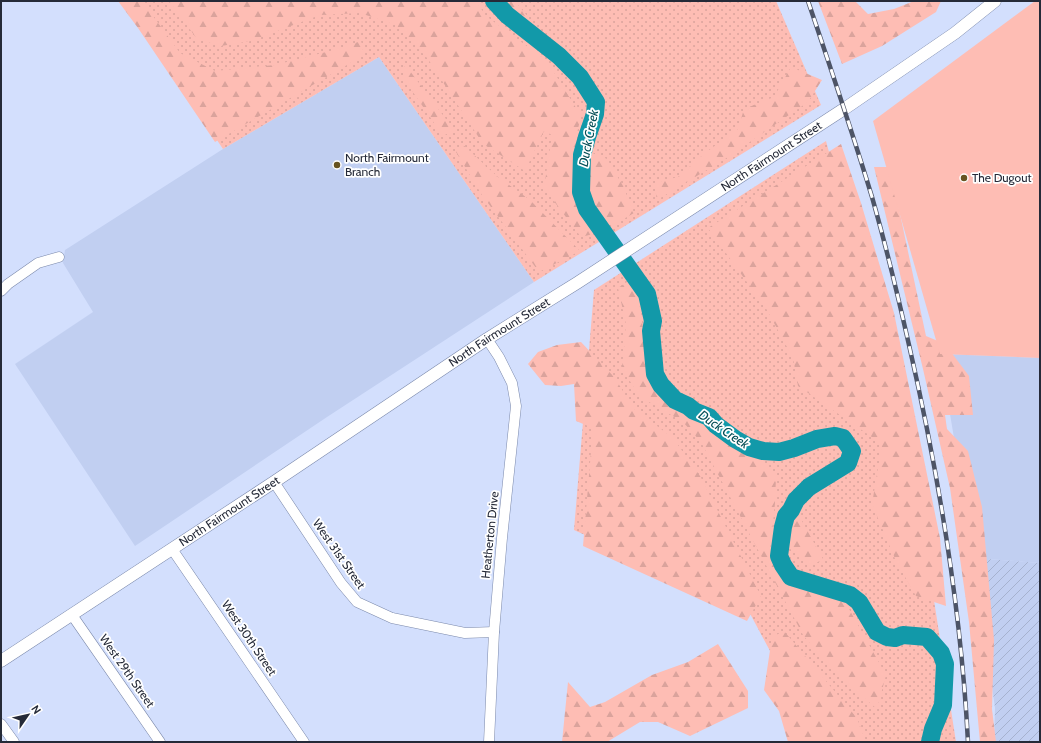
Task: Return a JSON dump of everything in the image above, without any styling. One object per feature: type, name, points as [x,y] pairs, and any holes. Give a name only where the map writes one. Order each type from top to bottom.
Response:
[{"type":"street","name":"North Fairmount Street","points":[[1,661],[274,482],[487,338],[655,233],[844,109],[955,33],[995,1]]},
{"type":"street","points":[[1,291],[8,284],[38,263],[59,258]]},
{"type":"street","name":"Heatherton Drive","points":[[487,338],[499,357],[512,383],[516,406],[494,632],[489,742]]},
{"type":"street","name":"West 31st Street","points":[[274,482],[341,583],[357,602],[392,618],[465,632],[494,632]]},
{"type":"street","name":"West 30th Street","points":[[172,549],[304,742]]},
{"type":"street","name":"West 29th Street","points":[[72,615],[160,742]]},
{"type":"street","points":[[1,724],[14,742]]},
{"type":"shaded area","points":[[379,57],[534,282],[327,417],[135,546],[15,364],[93,312],[63,263],[65,250],[223,149]]},
{"type":"shaded area","points":[[940,354],[1040,358],[1040,563],[974,558]]},
{"type":"shaded area","points":[[974,558],[1040,563],[1040,742],[994,742],[995,708]]},
{"type":"green space","points":[[118,1],[142,1],[180,53],[215,71],[275,65],[334,50],[361,41],[364,55],[215,142]]},
{"type":"green space","points":[[123,1],[776,1],[821,105],[534,282],[379,57],[223,149]]},
{"type":"green space","points":[[169,1],[476,1],[486,16],[547,61],[581,116],[577,133],[575,199],[593,234],[581,237],[544,188],[552,135],[544,131],[525,171],[483,144],[428,59],[396,25],[360,13],[320,15],[251,41],[221,46],[197,39]]},
{"type":"green space","points":[[501,1],[515,1],[528,17],[510,11]]},
{"type":"green space","points":[[818,1],[855,1],[868,14],[894,9],[914,1],[941,1],[936,12],[882,46],[842,64]]},
{"type":"green space","name":"The Dugout","points":[[1035,1],[1040,1],[1040,358],[940,354],[873,121]]},
{"type":"green space","points":[[404,63],[454,130],[443,136],[404,79]]},
{"type":"green space","points":[[791,67],[822,80],[808,102],[725,159],[657,200],[654,183],[678,177],[705,153],[738,129],[744,109],[774,97]]},
{"type":"green space","points":[[826,141],[911,452],[956,742],[819,742],[747,608],[574,530],[594,290]]},
{"type":"green space","points":[[462,144],[498,177],[530,200],[580,251],[539,272],[482,195],[456,152]]},
{"type":"green space","points":[[841,144],[861,203],[894,313],[940,538],[946,606],[916,596],[896,561],[872,504],[882,444],[798,386],[793,358],[767,310],[708,228]]},
{"type":"green space","points":[[592,153],[607,159],[623,186],[634,213],[613,225],[596,215],[586,195],[586,168]]},
{"type":"green space","points":[[874,167],[890,167],[926,336],[945,344],[969,376],[973,415],[945,415],[947,429],[968,451],[982,507],[994,640],[992,709],[996,742],[980,742],[969,622],[950,488]]},
{"type":"green space","points":[[627,282],[638,292],[647,358],[666,385],[704,420],[744,448],[776,476],[770,551],[788,580],[804,587],[844,600],[886,675],[877,709],[832,670],[803,635],[701,442],[683,422],[639,396],[622,368],[626,324],[618,288]]},
{"type":"green space","points":[[581,342],[615,378],[633,408],[673,438],[700,476],[761,596],[747,621],[583,546],[593,428],[576,421],[574,384],[561,386],[545,385],[528,364],[538,352],[557,345]]},
{"type":"green space","points":[[797,512],[824,561],[808,564],[789,548],[787,523]]},
{"type":"green space","points":[[784,631],[857,718],[866,742],[788,742],[779,711],[764,690],[772,637]]},
{"type":"green space","points":[[718,644],[748,691],[748,708],[690,736],[658,722],[640,722],[607,742],[562,742],[568,682],[590,707],[605,702],[652,675],[688,662]]},
{"type":"waterway","name":"Duck Creek","points":[[494,1],[507,15],[559,56],[580,77],[596,102],[595,114],[582,155],[581,192],[587,209],[647,294],[653,321],[651,331],[655,374],[661,385],[675,400],[688,406],[694,411],[709,417],[716,425],[749,447],[763,451],[779,452],[817,439],[835,436],[843,438],[852,451],[848,463],[809,487],[796,500],[786,516],[779,556],[791,577],[850,595],[859,602],[877,632],[887,637],[895,638],[903,635],[927,637],[941,653],[945,664],[943,705],[933,729],[930,742]]},
{"type":"railway","points":[[808,1],[872,197],[896,290],[920,394],[939,493],[954,592],[965,692],[968,742]]},
{"type":"place","name":"North Fairmount Branch","points":[[337,165]]},
{"type":"place","name":"The Dugout","points":[[964,178]]}]
